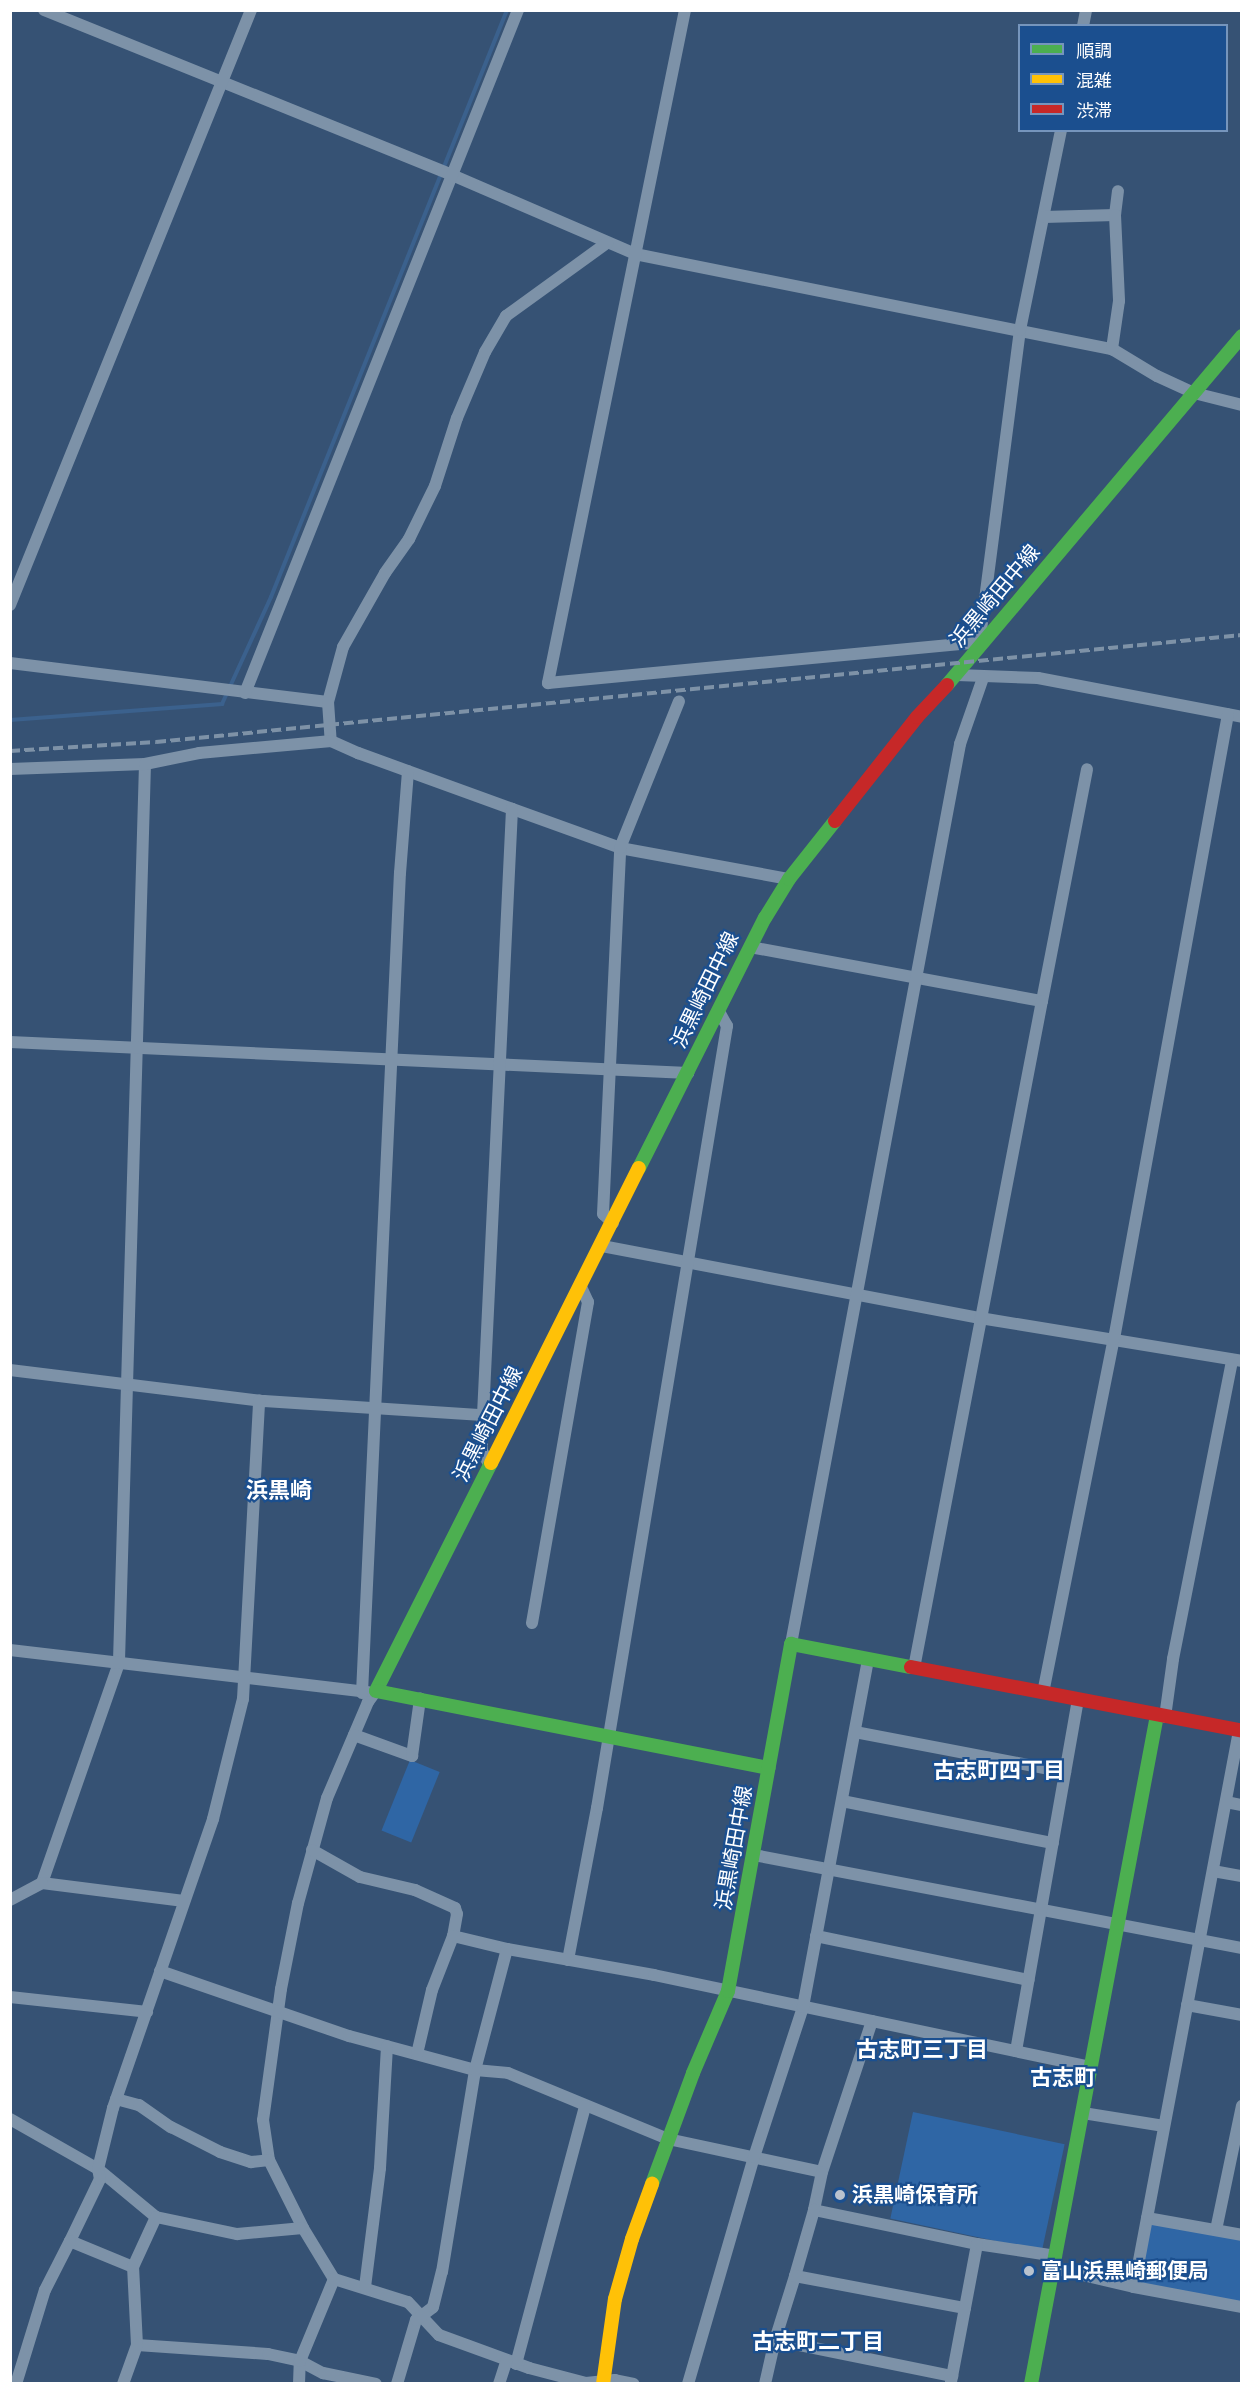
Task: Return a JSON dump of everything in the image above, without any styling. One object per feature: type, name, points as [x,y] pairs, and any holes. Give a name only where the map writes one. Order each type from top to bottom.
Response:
[{"type":"main road","name":"浜黒崎田中線","points":[[604,2382],[608,2334],[615,2299],[668,2139],[728,1991],[769,1768],[420,1699],[369,1692],[490,1466],[750,947],[789,879],[918,717],[957,675],[1242,336]]},
{"type":"main road","points":[[769,1768],[791,1644],[1240,1731]]},
{"type":"main road","points":[[1031,2384],[1118,1924],[1161,1716]]},
{"type":"street","points":[[44,10],[452,175],[635,254],[1112,349],[1157,376],[1194,393],[1242,405]]},
{"type":"street","points":[[10,605],[251,10]]},
{"type":"street","points":[[245,693],[519,10]]},
{"type":"street","points":[[685,10],[548,683],[984,642],[981,630],[1020,330],[1061,132]]},
{"type":"street","points":[[1112,349],[1119,301],[1116,215],[1118,191]]},
{"type":"street","points":[[1044,217],[1116,215]]},
{"type":"street","points":[[331,741],[328,702],[344,647],[385,573],[409,539],[435,486],[457,418],[484,352],[506,316],[607,243]]},
{"type":"street","points":[[10,663],[328,702]]},
{"type":"street","points":[[957,675],[983,678],[1038,678],[1242,717]]},
{"type":"street","points":[[791,1644],[859,1294],[960,744],[983,678]]},
{"type":"street","points":[[613,1223],[603,1214],[620,848],[679,701]]},
{"type":"street","points":[[1043,1693],[1114,1339],[1228,714]]},
{"type":"street","points":[[10,770],[145,764],[199,753],[331,741],[620,848],[789,879]]},
{"type":"street","points":[[42,1882],[119,1663],[135,1047],[145,764]]},
{"type":"street","points":[[914,1668],[1087,770]]},
{"type":"street","points":[[408,771],[399,873],[375,1407],[368,1702],[327,1798],[312,1850],[288,1948],[263,2121],[269,2160],[303,2228],[334,2279],[408,2302],[439,2335],[512,2362],[586,2383],[634,2384]]},
{"type":"street","points":[[490,1466],[482,1451],[483,1415],[512,809]]},
{"type":"street","points":[[750,947],[1042,1001]]},
{"type":"street","points":[[567,1960],[608,1736],[728,1026],[718,1010]]},
{"type":"street","points":[[10,1042],[688,1073]]},
{"type":"street","points":[[602,1246],[980,1318],[1237,1360],[1161,1716]]},
{"type":"street","points":[[532,1623],[588,1302],[581,1287]]},
{"type":"street","points":[[10,1370],[126,1386],[260,1400],[483,1415]]},
{"type":"street","points":[[16,2384],[45,2290],[100,2179],[98,2169],[116,2099],[213,1819],[246,1679],[260,1400]]},
{"type":"street","points":[[10,1650],[369,1692]]},
{"type":"street","points":[[688,2384],[754,2157],[803,2007],[868,1659]]},
{"type":"street","points":[[354,1735],[412,1756],[420,1699]]},
{"type":"street","points":[[1016,2051],[1078,1700]]},
{"type":"street","points":[[1134,2287],[1240,1731]]},
{"type":"street","points":[[855,1732],[1065,1772]]},
{"type":"street","points":[[842,1801],[1053,1843]]},
{"type":"street","points":[[1226,1802],[1242,1805]]},
{"type":"street","points":[[312,1850],[360,1877],[415,1890],[455,1908],[457,1914],[453,1936],[432,1990],[417,2054]]},
{"type":"street","points":[[754,1855],[1242,1948]]},
{"type":"street","points":[[1213,1871],[1242,1876]]},
{"type":"street","points":[[10,1900],[42,1882],[184,1901]]},
{"type":"street","points":[[453,1936],[507,1949],[728,1991],[1091,2067]]},
{"type":"street","points":[[816,1936],[1028,1980]]},
{"type":"street","points":[[398,2384],[404,2353],[416,2320],[423,2317],[433,2307],[448,2249],[475,2070],[507,1949]]},
{"type":"street","points":[[160,1971],[278,2012],[387,2046],[475,2070],[508,2073],[668,2139],[822,2172]]},
{"type":"street","points":[[10,1997],[147,2012]]},
{"type":"street","points":[[1187,2005],[1242,2015]]},
{"type":"street","points":[[765,2384],[774,2340],[814,2210],[822,2172],[872,2021]]},
{"type":"street","points":[[365,2287],[380,2168],[387,2046]]},
{"type":"street","points":[[116,2099],[139,2105],[171,2127],[220,2152],[251,2162],[269,2160]]},
{"type":"street","points":[[499,2384],[512,2362],[585,2106]]},
{"type":"street","points":[[1216,2230],[1242,2106]]},
{"type":"street","points":[[1083,2113],[1164,2126]]},
{"type":"street","points":[[10,2119],[98,2169],[156,2217],[237,2234],[303,2228]]},
{"type":"street","points":[[814,2210],[1055,2262],[1134,2287],[1242,2307]]},
{"type":"street","points":[[123,2384],[137,2345],[133,2267],[156,2217]]},
{"type":"street","points":[[1147,2218],[1242,2235]]},
{"type":"street","points":[[70,2241],[133,2267]]},
{"type":"street","points":[[774,2340],[952,2380],[977,2244]]},
{"type":"street","points":[[795,2276],[965,2308]]},
{"type":"street","points":[[299,2384],[300,2361],[334,2279]]},
{"type":"street","points":[[137,2345],[268,2354],[300,2361],[322,2373],[376,2384]]},
{"type":"shaded area","points":[[410,1760],[440,1772],[411,1842],[382,1830]]},
{"type":"shaded area","points":[[913,2112],[1065,2144],[1042,2251],[890,2219]]},
{"type":"shaded area","points":[[1148,2220],[1241,2237],[1241,2312],[1135,2291]]},
{"type":"waterway","points":[[10,720],[222,704],[271,597],[507,10]]},
{"type":"railway","points":[[10,751],[156,742],[1242,635]]},
{"type":"traffic: fast","points":[[947,685],[1242,336]]},
{"type":"traffic: fast","points":[[639,1168],[765,918],[789,879],[835,821]]},
{"type":"traffic: fast","points":[[491,1463],[376,1691],[769,1768]]},
{"type":"traffic: fast","points":[[652,2184],[693,2073],[728,1991],[791,1644],[911,1667]]},
{"type":"traffic: fast","points":[[1031,2384],[1157,1715]]},
{"type":"traffic: slow","points":[[491,1463],[639,1168]]},
{"type":"traffic: slow","points":[[603,2384],[615,2299],[632,2239],[652,2184]]},
{"type":"traffic: jam","points":[[835,821],[917,717],[947,685]]},
{"type":"traffic: jam","points":[[911,1667],[1242,1731]]},
{"type":"place","name":"浜黒崎保育所","points":[[840,2195]]},
{"type":"place","name":"富山浜黒崎郵便局","points":[[1029,2271]]},
{"type":"district","name":"浜黒崎","points":[[279,1491]]},
{"type":"district","name":"古志町四丁目","points":[[999,1771]]},
{"type":"district","name":"古志町三丁目","points":[[922,2050]]},
{"type":"district","name":"古志町","points":[[1063,2078]]},
{"type":"district","name":"古志町二丁目","points":[[818,2342]]}]
